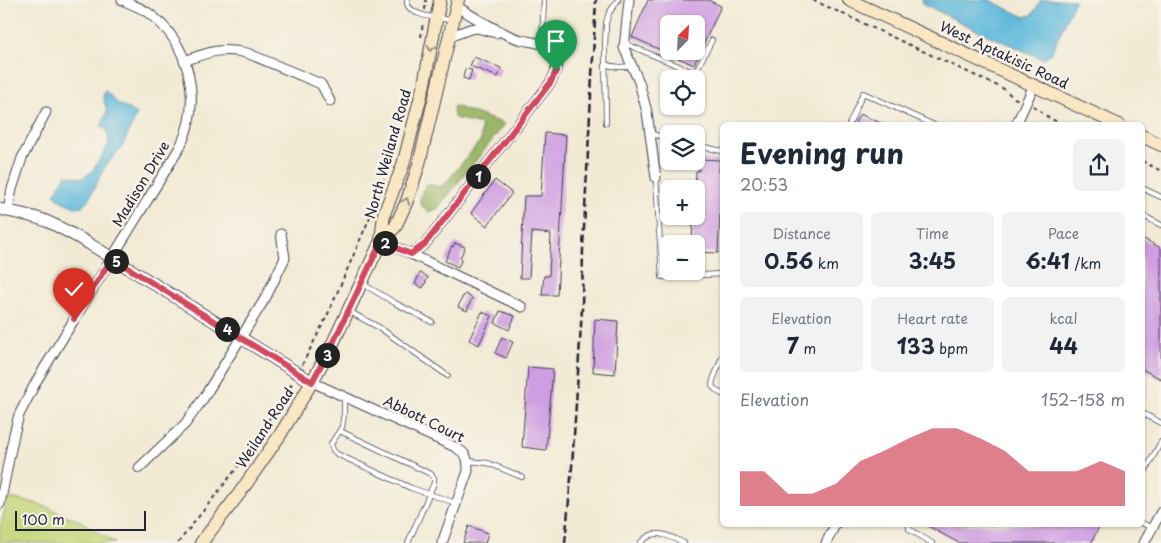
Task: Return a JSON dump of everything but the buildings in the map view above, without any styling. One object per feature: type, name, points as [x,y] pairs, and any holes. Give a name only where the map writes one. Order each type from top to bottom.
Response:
[{"type":"main road","name":"North Weiland Road","points":[[381,242],[384,214],[405,156],[424,84],[440,0]]},
{"type":"main road","name":"West Aptakisic Road","points":[[849,0],[1113,122]]},
{"type":"main road","name":"North Weiland Road","points":[[381,242],[395,227],[407,201],[419,164],[452,20],[458,2]]},
{"type":"main road","points":[[1145,137],[1161,145]]},
{"type":"main road","name":"Weiland Road","points":[[201,543],[239,494],[275,442],[312,382],[349,311],[381,242]]},
{"type":"street","name":"Madison Drive","points":[[0,504],[19,415],[37,380],[186,135],[190,116],[192,87],[189,72],[174,39],[147,12],[122,0]]},
{"type":"street","points":[[628,0],[624,48],[639,82],[647,112],[656,178]]},
{"type":"street","points":[[458,2],[510,36]]},
{"type":"street","points":[[411,254],[425,244],[551,82],[558,62],[551,48],[542,44],[477,28],[449,37]]},
{"type":"street","points":[[184,61],[208,52],[223,50],[247,53],[321,84],[330,100]]},
{"type":"street","points":[[1017,122],[1034,85]]},
{"type":"street","points":[[46,112],[22,158],[4,210],[28,215],[58,226],[312,382]]},
{"type":"street","points":[[139,468],[185,424],[203,399],[266,297],[285,258],[281,234]]},
{"type":"street","points":[[381,242],[411,254],[522,307]]},
{"type":"street","name":"Abbott Court","points":[[312,382],[455,446],[468,458],[468,471],[442,543]]},
{"type":"street","points":[[1144,543],[1161,512]]},
{"type":"street","points":[[826,543],[833,527]]},
{"type":"lane","points":[[407,0],[406,4],[409,9],[424,16],[452,20]]},
{"type":"lane","points":[[542,44],[544,0]]},
{"type":"lane","points":[[606,123],[606,22],[609,13],[618,0]]},
{"type":"lane","points":[[624,43],[695,73],[712,40]]},
{"type":"lane","points":[[605,64],[619,68],[632,66]]},
{"type":"lane","points":[[850,122],[863,93],[927,122]]},
{"type":"lane","points":[[650,134],[660,136]]},
{"type":"lane","points":[[705,147],[720,151]]},
{"type":"lane","points":[[656,178],[662,277],[720,274]]},
{"type":"lane","points":[[1145,190],[1161,198]]},
{"type":"lane","points":[[1145,217],[1161,225]]},
{"type":"lane","points":[[362,284],[432,322]]},
{"type":"lane","points":[[349,311],[380,328],[448,376]]},
{"type":"lane","points":[[720,362],[712,380],[712,386],[720,393]]},
{"type":"lane","points":[[344,396],[342,427],[331,444],[337,454],[410,488],[456,502]]},
{"type":"lane","points":[[1145,415],[1161,423]]},
{"type":"lane","points":[[340,431],[431,474],[434,478],[430,494],[408,543]]},
{"type":"lane","points":[[1145,471],[1161,442]]},
{"type":"lane","points":[[468,461],[488,463],[522,477]]},
{"type":"lane","points":[[1145,524],[1152,528]]},
{"type":"lane","points":[[908,527],[932,543]]},
{"type":"lane","points":[[640,543],[650,535],[658,534],[684,543]]},
{"type":"path","points":[[421,43],[426,0]]},
{"type":"path","points":[[813,0],[1004,89],[1014,98]]},
{"type":"path","points":[[1037,108],[1049,118],[1058,122]]},
{"type":"path","points":[[178,543],[240,464],[298,373],[328,314],[370,219],[386,177],[400,131]]},
{"type":"path","points":[[1145,163],[1161,171]]},
{"type":"green space","points":[[454,106],[505,124],[437,209],[428,212],[420,204],[421,194],[427,184],[439,187],[444,185],[481,140],[481,125],[454,117]]},
{"type":"green space","points":[[8,498],[39,504],[82,522],[115,543],[0,543],[0,527]]},
{"type":"water","points":[[921,0],[989,0],[1025,17],[1032,15],[1041,0],[1075,0],[1052,52],[1043,59],[925,5]]},
{"type":"water","points":[[105,90],[117,103],[137,114],[122,147],[105,167],[88,201],[82,206],[75,207],[61,201],[54,194],[66,175],[82,178],[91,173],[109,143],[107,130],[101,126],[107,112],[103,96]]},
{"type":"railway","points":[[565,543],[582,309],[583,247],[596,0]]},
{"type":"route","points":[[74,319],[112,258],[312,382],[333,343],[381,242],[411,254],[425,244],[551,82],[556,71]]}]
